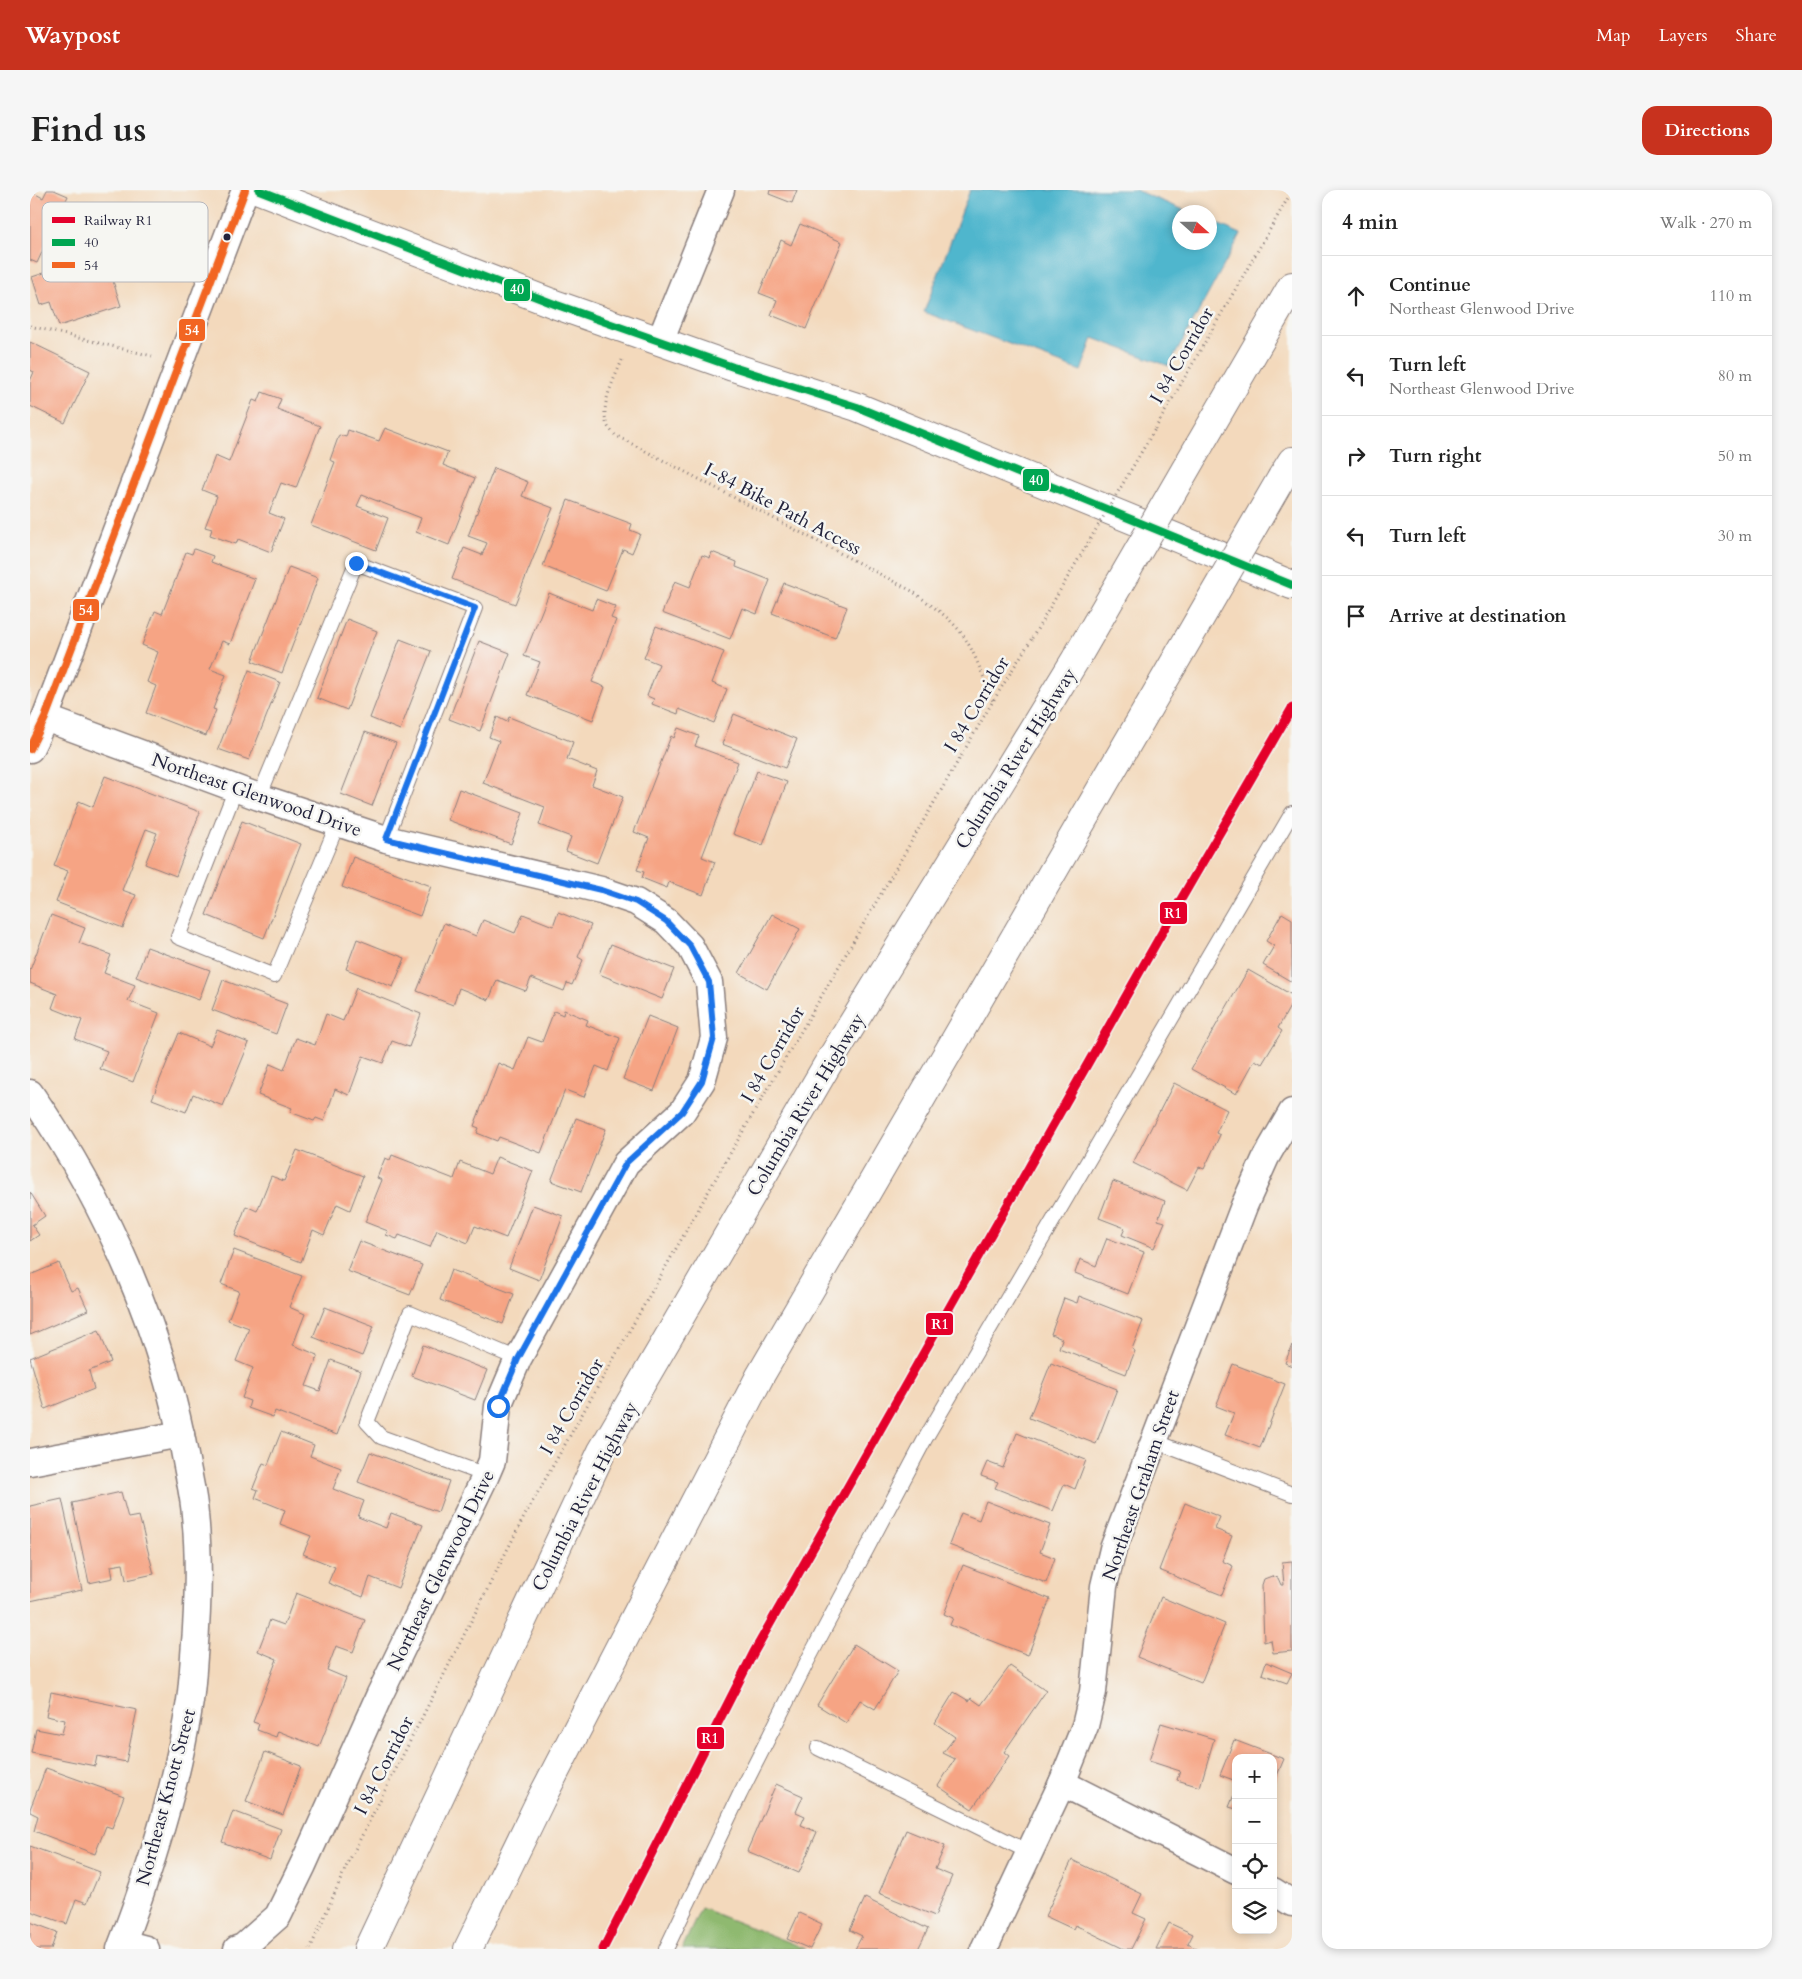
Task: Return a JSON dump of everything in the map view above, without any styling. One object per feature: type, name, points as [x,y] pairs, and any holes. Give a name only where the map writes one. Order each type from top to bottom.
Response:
[{"type":"main road","points":[[259,190],[539,298],[633,332],[866,410],[1292,585]]},
{"type":"main road","name":"Columbia River Highway","points":[[368,1949],[602,1451],[826,1067],[1078,657],[1292,286]]},
{"type":"main road","points":[[468,1949],[541,1799],[760,1376],[1287,469]]},
{"type":"street","points":[[30,749],[45,718],[245,190]]},
{"type":"street","points":[[660,341],[721,190]]},
{"type":"street","name":"Northeast Glenwood Drive","points":[[45,718],[247,793],[386,839],[601,890],[636,902],[666,921],[690,946],[709,982],[714,1038],[702,1081],[682,1112],[626,1163],[518,1359],[498,1406],[492,1461],[379,1696],[302,1866],[278,1916],[243,1947],[237,1949]]},
{"type":"street","name":"Northeast Knott Street","points":[[30,1093],[58,1134],[123,1256],[166,1375],[181,1434],[195,1514],[198,1570],[197,1620],[190,1700],[177,1764],[130,1947]]},
{"type":"street","name":"Northeast Graham Street","points":[[984,1949],[1062,1783],[1085,1726],[1091,1700],[1104,1586],[1114,1549],[1244,1206],[1266,1157],[1292,1112]]},
{"type":"street","points":[[30,1462],[181,1434]]},
{"type":"street","points":[[1062,1783],[1232,1869]]},
{"type":"street","points":[[1277,1894],[1292,1903]]},
{"type":"lane","points":[[338,823],[274,976],[178,937],[356,563],[475,608],[386,839]]},
{"type":"lane","points":[[666,1949],[749,1777],[925,1439],[1292,813]]},
{"type":"lane","points":[[486,1475],[381,1436],[366,1422],[410,1313],[518,1359]]},
{"type":"lane","points":[[1154,1441],[1292,1494]]},
{"type":"lane","points":[[818,1748],[1029,1852]]},
{"type":"path","name":"I 84 Corridor","points":[[310,1949],[346,1867],[524,1515],[724,1164],[993,701],[1155,429],[1292,191]]},
{"type":"path","points":[[30,326],[146,354],[179,365]]},
{"type":"path","name":"I-84 Bike Path Access","points":[[633,332],[612,385],[605,410],[606,424],[615,435],[912,591],[946,616],[962,634],[974,656],[993,701]]},
{"type":"green space","points":[[701,1908],[806,1949],[682,1949]]},
{"type":"water","points":[[970,190],[1135,190],[1172,205],[1172,250],[1217,250],[1217,224],[1241,234],[1169,366],[1093,338],[1081,371],[924,312]]},
{"type":"building","points":[[47,190],[54,190],[68,196],[65,202],[42,202],[42,252],[37,263],[30,260],[30,191],[43,198]]},
{"type":"building","points":[[770,190],[797,190],[792,203],[769,194]]},
{"type":"building","points":[[800,224],[842,242],[806,329],[771,315],[777,300],[759,293],[781,240],[791,245]]},
{"type":"building","points":[[42,274],[42,282],[113,282],[121,306],[59,326],[51,302],[41,305],[32,277]]},
{"type":"building","points":[[30,342],[90,371],[65,423],[30,406],[30,381],[34,372],[30,370]]},
{"type":"building","points":[[262,392],[281,399],[277,409],[320,426],[296,488],[281,483],[269,513],[284,519],[271,552],[238,539],[236,544],[210,535],[212,529],[205,527],[217,496],[202,490],[215,456],[229,462],[253,400],[258,402]]},
{"type":"building","points":[[385,428],[448,452],[443,465],[475,478],[449,545],[416,532],[421,518],[362,495],[357,506],[388,518],[376,550],[311,525],[335,462],[330,460],[339,435],[346,437],[348,430],[379,441]]},
{"type":"building","points":[[494,468],[528,482],[522,496],[553,508],[515,604],[452,579],[464,548],[482,555],[487,543],[468,536]]},
{"type":"building","points":[[568,500],[632,524],[630,530],[640,534],[632,553],[623,549],[606,591],[543,566]]},
{"type":"building","points":[[194,549],[213,556],[211,562],[255,579],[230,644],[222,641],[210,669],[226,675],[213,709],[216,710],[206,736],[146,713],[156,686],[147,682],[158,652],[142,645],[155,611],[162,614],[186,552],[192,554]]},
{"type":"building","points":[[712,552],[737,562],[736,567],[770,580],[757,614],[742,608],[730,639],[662,613],[675,581],[690,587],[702,555],[710,558]]},
{"type":"building","points":[[289,567],[318,578],[282,673],[252,661]]},
{"type":"building","points":[[784,583],[847,607],[835,638],[772,613]]},
{"type":"building","points":[[549,593],[592,610],[596,599],[616,607],[611,618],[616,620],[592,682],[605,687],[593,720],[527,695],[540,662],[524,656]]},
{"type":"building","points":[[347,619],[377,631],[347,710],[317,698]]},
{"type":"building","points":[[656,626],[724,652],[712,683],[727,689],[714,723],[679,709],[678,714],[652,704],[654,699],[647,696],[659,664],[644,658]]},
{"type":"building","points":[[400,639],[431,651],[400,730],[370,718]]},
{"type":"building","points":[[479,641],[510,653],[480,731],[449,719]]},
{"type":"building","points":[[249,670],[280,682],[249,760],[218,749]]},
{"type":"building","points":[[734,714],[797,739],[785,768],[722,744]]},
{"type":"building","points":[[497,717],[507,722],[509,717],[573,742],[567,759],[597,771],[592,785],[623,797],[597,863],[566,851],[571,837],[539,825],[545,807],[483,783],[499,741],[489,737]]},
{"type":"building","points":[[678,728],[699,736],[695,746],[738,762],[702,857],[715,862],[703,895],[669,882],[667,888],[642,878],[644,872],[637,870],[649,838],[634,832],[671,736],[674,738]]},
{"type":"building","points":[[365,732],[396,743],[372,806],[341,794]]},
{"type":"building","points":[[757,771],[787,782],[763,845],[733,834]]},
{"type":"building","points":[[105,776],[200,812],[176,876],[145,864],[157,833],[146,829],[122,890],[136,895],[123,928],[56,902],[68,871],[54,866],[79,801],[93,807]]},
{"type":"building","points":[[459,789],[523,813],[511,844],[448,820]]},
{"type":"building","points":[[242,821],[301,844],[264,938],[206,915]]},
{"type":"building","points":[[353,857],[431,886],[420,916],[342,887]]},
{"type":"building","points":[[558,912],[591,925],[578,957],[583,960],[572,985],[567,983],[564,991],[531,978],[526,991],[497,980],[489,1000],[459,988],[453,1005],[417,991],[444,923],[476,936],[483,920],[515,933],[523,914],[553,926]]},
{"type":"building","points":[[1282,913],[1292,919],[1292,982],[1263,965],[1274,946],[1266,941]]},
{"type":"building","points":[[772,914],[800,929],[767,989],[739,973]]},
{"type":"building","points":[[51,915],[85,928],[79,943],[111,955],[104,973],[135,985],[128,1001],[159,1013],[133,1082],[100,1069],[107,1051],[75,1039],[82,1020],[52,1008],[57,994],[30,983],[30,970]]},
{"type":"building","points":[[357,939],[405,958],[393,987],[346,969]]},
{"type":"building","points":[[611,944],[674,969],[662,999],[599,974]]},
{"type":"building","points":[[147,947],[210,970],[199,1000],[136,977]]},
{"type":"building","points":[[1248,970],[1292,995],[1292,1003],[1278,1028],[1282,1031],[1262,1064],[1255,1060],[1236,1094],[1191,1069]]},
{"type":"building","points":[[223,980],[287,1004],[276,1034],[212,1010]]},
{"type":"building","points":[[356,988],[421,1014],[409,1047],[392,1041],[383,1063],[363,1056],[349,1095],[335,1089],[324,1121],[316,1118],[314,1121],[290,1112],[292,1108],[258,1095],[270,1064],[284,1070],[296,1038],[315,1045],[326,1014],[343,1021]]},
{"type":"building","points":[[564,1010],[588,1020],[586,1025],[620,1038],[608,1071],[596,1066],[584,1097],[565,1090],[541,1153],[499,1137],[497,1141],[477,1133],[479,1128],[474,1126],[498,1063],[515,1070],[528,1037],[542,1042],[554,1011],[563,1015]]},
{"type":"building","points":[[648,1016],[678,1028],[654,1091],[623,1079]]},
{"type":"building","points":[[217,1030],[249,1043],[223,1106],[193,1094],[186,1112],[152,1099],[179,1033],[210,1046]]},
{"type":"building","points":[[1174,1083],[1227,1110],[1216,1133],[1220,1135],[1204,1169],[1199,1167],[1187,1190],[1133,1163]]},
{"type":"building","points":[[576,1118],[606,1129],[581,1192],[551,1181]]},
{"type":"building","points":[[297,1150],[363,1176],[350,1210],[337,1204],[324,1235],[313,1230],[301,1262],[235,1236],[246,1206],[257,1211],[271,1176],[284,1181]]},
{"type":"building","points":[[392,1155],[454,1179],[460,1162],[490,1174],[497,1157],[533,1171],[506,1238],[475,1226],[468,1243],[437,1230],[430,1247],[399,1235],[397,1239],[386,1235],[388,1231],[365,1222],[382,1180],[377,1178],[385,1158],[390,1160]]},
{"type":"building","points":[[1113,1181],[1165,1201],[1158,1220],[1165,1222],[1154,1248],[1122,1235],[1125,1228],[1099,1218]]},
{"type":"building","points":[[30,1192],[45,1216],[32,1225],[39,1235],[30,1241]]},
{"type":"building","points":[[533,1205],[563,1216],[539,1280],[509,1268]]},
{"type":"building","points":[[1107,1238],[1144,1252],[1128,1294],[1075,1273],[1080,1259],[1096,1266]]},
{"type":"building","points":[[359,1241],[422,1265],[410,1295],[347,1271]]},
{"type":"building","points":[[234,1250],[302,1276],[289,1307],[305,1314],[293,1345],[318,1355],[306,1386],[320,1391],[331,1360],[361,1371],[337,1435],[275,1411],[273,1417],[248,1408],[250,1401],[242,1398],[253,1368],[236,1361],[249,1328],[228,1320],[239,1291],[221,1284]]},
{"type":"building","points":[[59,1263],[71,1291],[78,1288],[88,1310],[30,1335],[30,1275]]},
{"type":"building","points":[[451,1270],[514,1294],[503,1324],[440,1300]]},
{"type":"building","points":[[1079,1296],[1143,1321],[1132,1349],[1135,1351],[1126,1374],[1059,1348],[1062,1339],[1051,1334],[1064,1298],[1077,1303]]},
{"type":"building","points":[[325,1307],[374,1326],[362,1356],[313,1337]]},
{"type":"building","points":[[99,1330],[111,1362],[89,1371],[94,1389],[45,1409],[30,1358]]},
{"type":"building","points":[[423,1345],[487,1370],[475,1400],[412,1376]]},
{"type":"building","points":[[1292,1345],[1292,1366],[1285,1363]]},
{"type":"building","points":[[1051,1363],[1117,1389],[1096,1444],[1029,1418]]},
{"type":"building","points":[[1233,1364],[1285,1384],[1260,1448],[1225,1435],[1234,1413],[1216,1406]]},
{"type":"building","points":[[281,1432],[314,1445],[310,1456],[341,1468],[333,1489],[364,1501],[358,1517],[386,1528],[391,1513],[423,1525],[398,1588],[370,1577],[363,1597],[328,1583],[335,1567],[303,1554],[311,1536],[280,1524],[285,1510],[255,1498],[258,1490],[253,1488],[263,1463],[268,1465]]},
{"type":"building","points":[[1017,1433],[1086,1460],[1075,1489],[1064,1484],[1053,1511],[995,1488],[998,1482],[981,1476],[987,1462],[1003,1468]]},
{"type":"building","points":[[370,1452],[449,1481],[438,1512],[358,1482]]},
{"type":"building","points":[[121,1492],[128,1518],[139,1516],[154,1574],[126,1580],[123,1564],[111,1566],[113,1578],[89,1583],[72,1503]]},
{"type":"building","points":[[62,1499],[82,1590],[30,1601],[30,1506]]},
{"type":"building","points":[[986,1501],[1050,1525],[1040,1552],[1055,1558],[1046,1583],[949,1545],[961,1513],[979,1520]]},
{"type":"building","points":[[1185,1503],[1220,1517],[1215,1529],[1232,1536],[1222,1561],[1233,1566],[1222,1595],[1159,1570]]},
{"type":"building","points":[[1292,1561],[1292,1651],[1273,1653],[1271,1640],[1264,1642],[1262,1585],[1264,1579],[1272,1576],[1278,1578],[1281,1585],[1284,1585],[1282,1562]]},
{"type":"building","points":[[963,1565],[1050,1599],[1028,1655],[950,1625],[953,1618],[944,1614]]},
{"type":"building","points":[[296,1593],[365,1620],[353,1652],[336,1646],[327,1670],[346,1678],[319,1747],[278,1731],[276,1737],[257,1730],[259,1724],[253,1722],[277,1659],[258,1651],[270,1620],[284,1625]]},
{"type":"building","points":[[1161,1597],[1225,1624],[1201,1683],[1137,1657]]},
{"type":"building","points":[[854,1644],[898,1671],[875,1709],[860,1700],[846,1723],[817,1705]]},
{"type":"building","points":[[1266,1662],[1292,1673],[1287,1683],[1262,1674]]},
{"type":"building","points":[[1010,1666],[1046,1691],[1004,1752],[1009,1756],[972,1809],[938,1786],[955,1759],[943,1753],[955,1737],[935,1723],[954,1692],[969,1701],[971,1698],[981,1705]]},
{"type":"building","points":[[51,1692],[137,1710],[126,1762],[97,1756],[95,1766],[31,1753],[36,1729],[62,1734],[65,1720],[46,1716]]},
{"type":"building","points":[[1161,1723],[1214,1739],[1200,1787],[1177,1780],[1180,1771],[1149,1761]]},
{"type":"building","points":[[1234,1740],[1271,1754],[1232,1754],[1232,1780],[1220,1775]]},
{"type":"building","points":[[265,1752],[301,1766],[283,1815],[246,1801]]},
{"type":"building","points":[[1277,1756],[1284,1759],[1277,1776]]},
{"type":"building","points":[[46,1768],[124,1796],[112,1828],[106,1826],[95,1854],[34,1831],[38,1816],[30,1812],[30,1809]]},
{"type":"building","points":[[776,1784],[803,1796],[796,1812],[805,1816],[801,1825],[817,1832],[799,1873],[747,1851]]},
{"type":"building","points":[[233,1811],[281,1829],[270,1860],[222,1842]]},
{"type":"building","points":[[906,1830],[945,1846],[935,1869],[952,1876],[935,1916],[879,1893]]},
{"type":"building","points":[[30,1846],[100,1872],[87,1903],[76,1899],[67,1924],[30,1911]]},
{"type":"building","points":[[1072,1860],[1142,1894],[1133,1913],[1146,1919],[1131,1949],[1124,1949],[1075,1925],[1073,1929],[1045,1916]]},
{"type":"building","points":[[865,1898],[928,1929],[918,1949],[855,1949],[862,1936],[850,1930]]},
{"type":"building","points":[[799,1913],[822,1924],[810,1949],[787,1939]]},
{"type":"building","points":[[30,1922],[57,1932],[51,1949],[30,1949]]},
{"type":"building","points":[[1169,1923],[1193,1934],[1188,1944],[1197,1949],[1156,1949]]},
{"type":"rail line","name":"R1","points":[[603,1949],[754,1652],[1176,908],[1292,708]]},
{"type":"transit line","name":"54","points":[[30,749],[45,718],[245,190]]},
{"type":"transit line","name":"40","points":[[259,190],[557,305],[733,367],[857,407],[1292,585]]},
{"type":"route","points":[[356,563],[475,608],[386,839],[601,890],[636,902],[666,921],[690,946],[709,982],[714,1038],[702,1081],[682,1112],[626,1163],[518,1359],[498,1406]]}]
